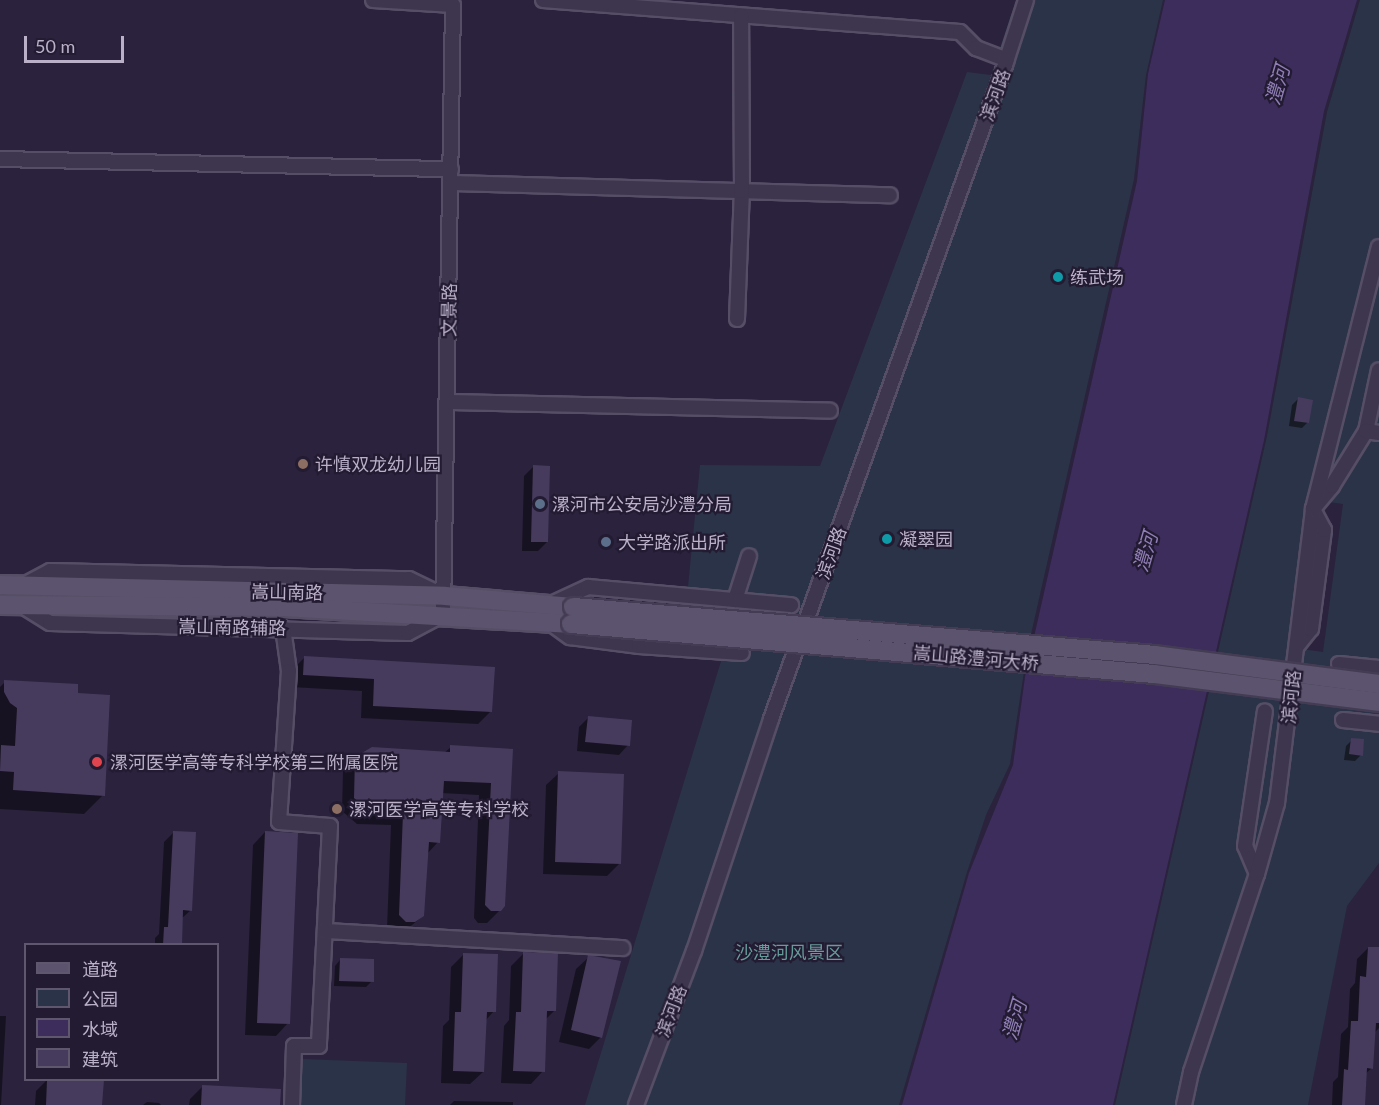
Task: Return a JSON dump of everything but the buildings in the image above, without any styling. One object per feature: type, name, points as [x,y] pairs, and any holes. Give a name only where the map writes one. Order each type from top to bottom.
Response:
[{"type":"main road","points":[[0,575],[22,586]]},
{"type":"main road","name":"嵩山南路","points":[[0,585],[445,596],[572,615]]},
{"type":"main road","name":"嵩山南路","points":[[0,605],[284,607],[443,614],[550,613]]},
{"type":"main road","points":[[0,615],[21,605]]},
{"type":"main road","name":"嵩山路澧河大桥","points":[[572,615],[1155,655],[1379,684]]},
{"type":"main road","name":"嵩山路澧河大桥","points":[[572,615],[1154,674],[1379,702]]},
{"type":"street","points":[[373,0],[455,3]]},
{"type":"street","points":[[543,0],[960,32],[976,48],[1007,60]]},
{"type":"street","name":"滨河路","points":[[636,1105],[694,951],[771,719],[1007,60],[1026,0]]},
{"type":"street","name":"文景路","points":[[443,614],[455,3]]},
{"type":"street","points":[[737,319],[742,191],[741,16]]},
{"type":"street","points":[[0,159],[451,176],[742,191],[890,195]]},
{"type":"street","name":"滨河路","points":[[1184,1105],[1191,1072],[1257,874],[1277,802],[1285,754],[1313,509],[1379,247]]},
{"type":"street","points":[[1313,509],[1372,432],[1379,370]]},
{"type":"street","points":[[447,402],[830,411]]},
{"type":"street","points":[[735,600],[749,556]]},
{"type":"street","points":[[742,653],[639,646],[570,637],[550,613],[588,587],[791,605]]},
{"type":"street","name":"嵩山南路辅路","points":[[21,605],[50,622],[408,633],[443,614]]},
{"type":"street","points":[[283,628],[289,671],[279,822],[330,826],[319,1046],[294,1046],[292,1105]]},
{"type":"street","points":[[1339,664],[1379,668]]},
{"type":"street","points":[[1257,874],[1245,846],[1265,711]]},
{"type":"street","points":[[1343,720],[1379,724]]},
{"type":"street","points":[[1260,751],[1285,754]]},
{"type":"street","points":[[1252,800],[1277,802]]},
{"type":"street","points":[[325,931],[623,948]]},
{"type":"green space","name":"沙澧河风景区","points":[[1016,0],[1163,0],[1146,75],[1134,179],[1027,652],[1010,764],[986,815],[967,872],[899,1105],[585,1105],[737,609],[686,607],[700,465],[820,466],[967,72],[991,75]]},
{"type":"green space","points":[[1360,0],[1379,0],[1379,863],[1347,906],[1308,1105],[1115,1105],[1267,436],[1327,112]],"holes":[[[1307,499],[1343,504],[1323,652],[1287,647]]]},
{"type":"green space","points":[[302,1059],[407,1063],[405,1105],[300,1105]]},
{"type":"water","name":"澧河","points":[[1165,0],[1357,0],[1324,111],[1264,440],[1113,1105],[902,1105],[969,873],[1013,765],[1025,677],[1137,181],[1148,74]]},
{"type":"place","name":"练武场","points":[[1058,277]]},
{"type":"place","name":"许慎双龙幼儿园","points":[[303,464]]},
{"type":"place","name":"漯河市公安局沙澧分局","points":[[540,504]]},
{"type":"place","name":"凝翠园","points":[[887,539]]},
{"type":"place","name":"大学路派出所","points":[[606,542]]},
{"type":"place","name":"漯河医学高等专科学校第三附属医院","points":[[97,762]]},
{"type":"place","name":"漯河医学高等专科学校","points":[[337,809]]}]
